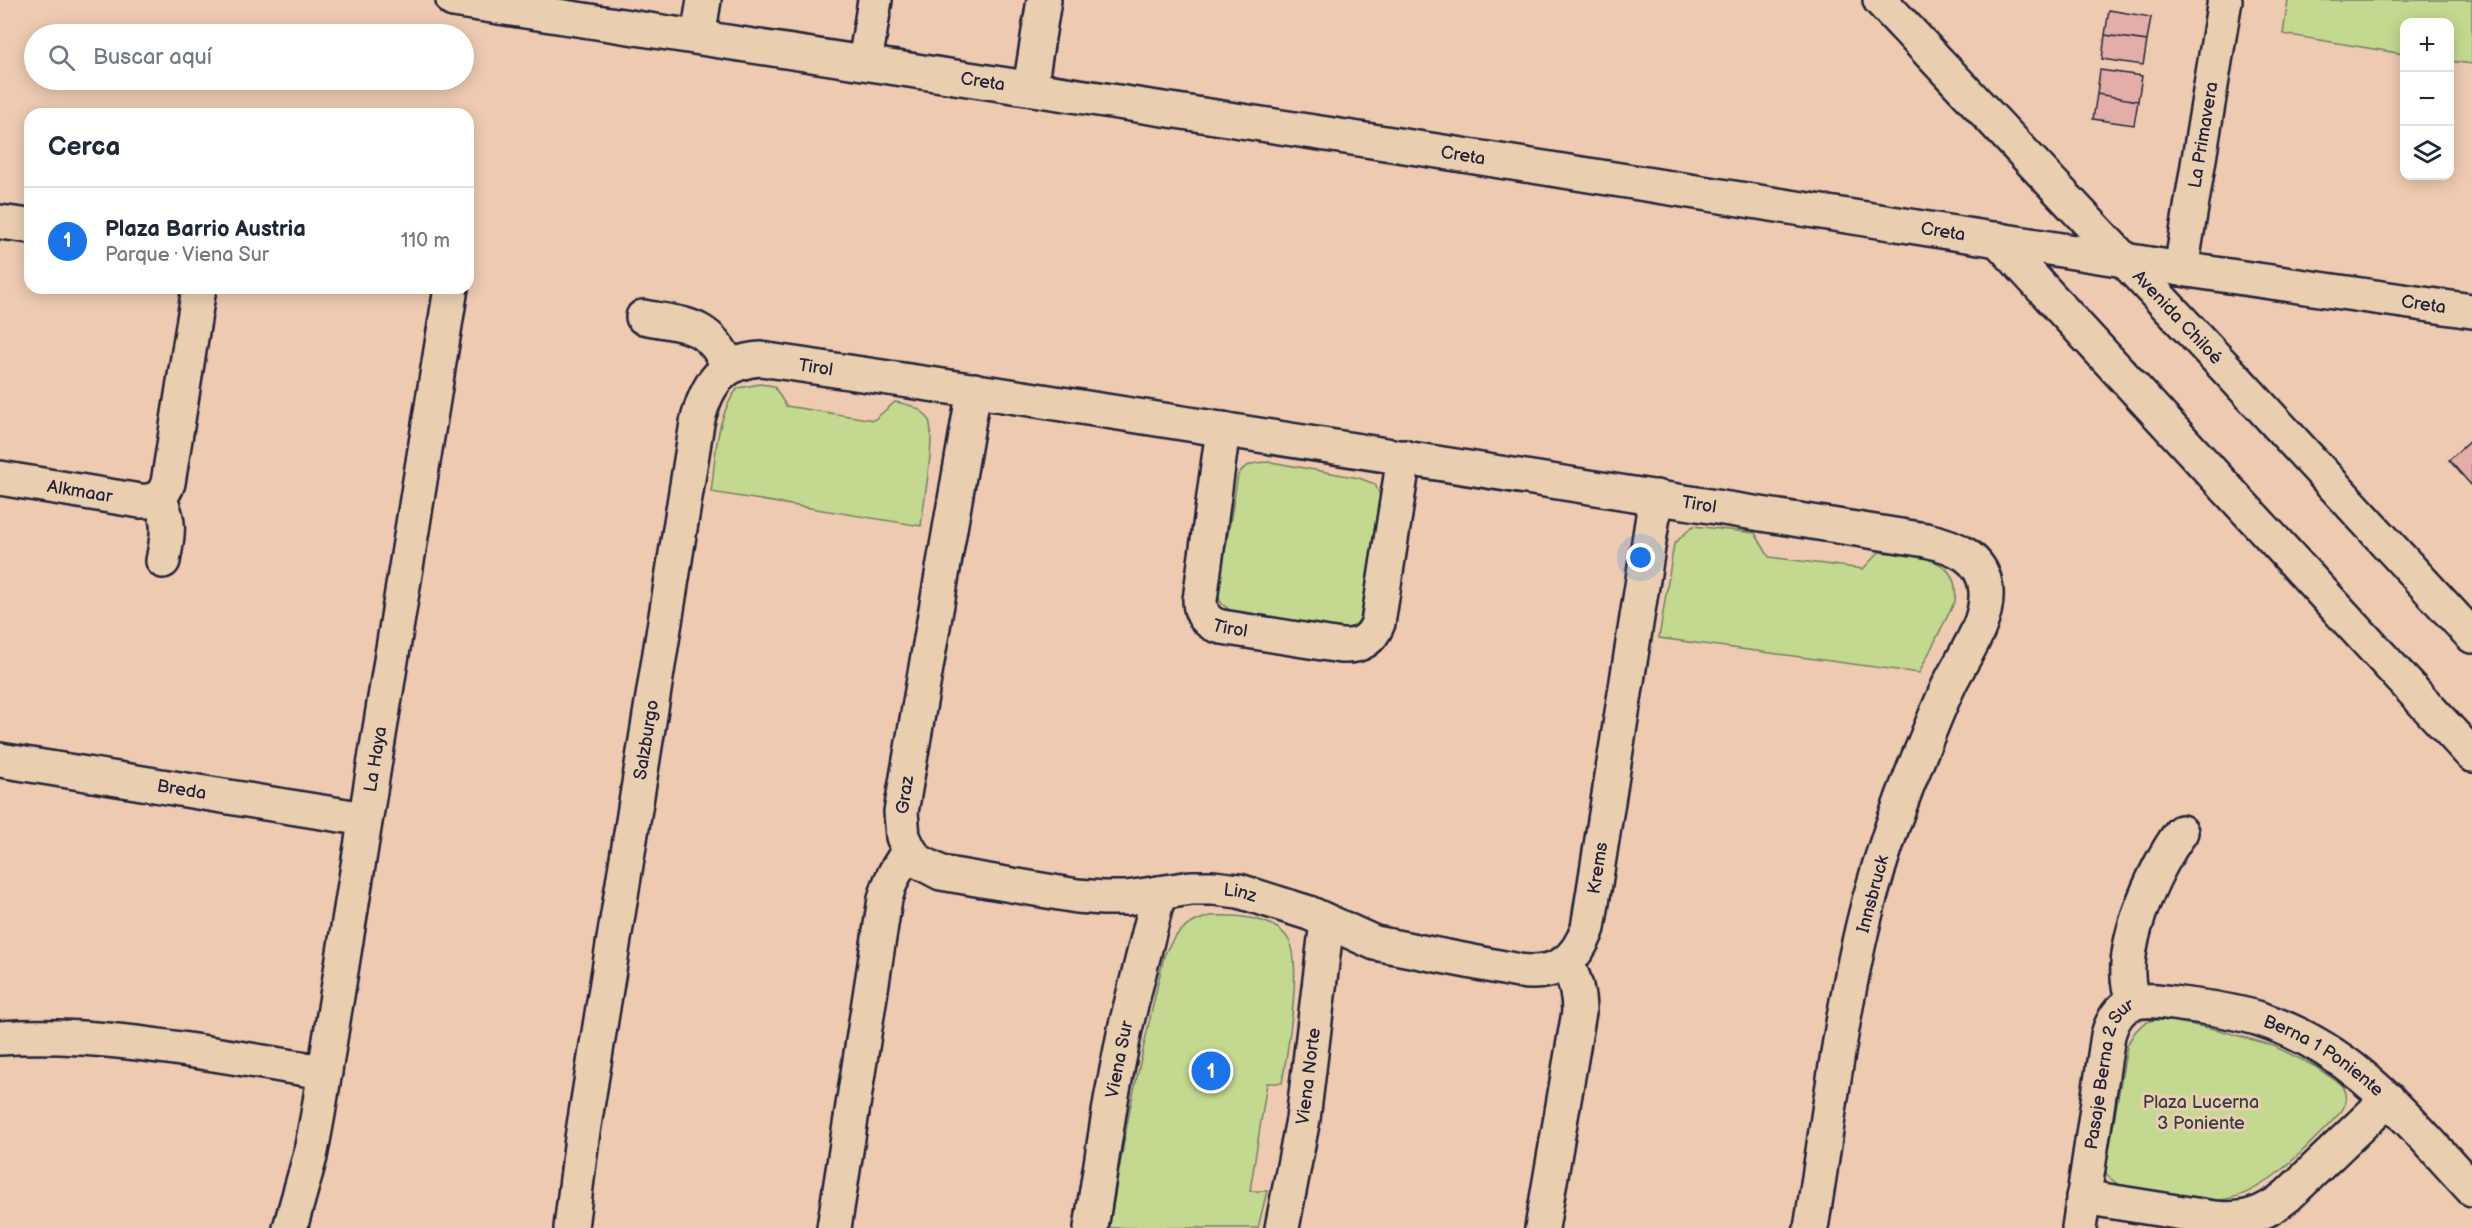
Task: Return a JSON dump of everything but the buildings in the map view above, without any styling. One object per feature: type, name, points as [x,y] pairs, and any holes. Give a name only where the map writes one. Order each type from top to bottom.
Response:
[{"type":"street","name":"Creta","points":[[453,0],[531,6],[698,37],[2122,260],[2472,311]]},
{"type":"street","points":[[698,37],[704,0]]},
{"type":"street","points":[[865,63],[875,0]]},
{"type":"street","points":[[1030,88],[1044,0]]},
{"type":"street","name":"Avenida Chiloé","points":[[1880,0],[2235,378],[2472,636]]},
{"type":"street","name":"La Primavera","points":[[2181,269],[2224,0]]},
{"type":"street","points":[[0,222],[24,225]]},
{"type":"street","points":[[1996,239],[2472,755]]},
{"type":"street","points":[[163,561],[169,530],[166,512],[159,498],[168,483],[198,294]]},
{"type":"street","name":"La Haya","points":[[290,1228],[310,1157],[325,1072],[365,819],[442,294]]},
{"type":"street","points":[[643,317],[700,331],[715,341],[729,367]]},
{"type":"street","name":"Tirol","points":[[729,367],[750,360],[775,360],[1404,457],[1943,544],[1967,554],[1976,563],[1983,576]]},
{"type":"street","name":"Salzburgo","points":[[571,1228],[582,1137],[698,423],[702,405],[712,384],[729,367]]},
{"type":"street","name":"Graz","points":[[910,851],[903,837],[901,812],[974,390]]},
{"type":"street","name":"Tirol","points":[[1223,429],[1200,600],[1200,609],[1204,617],[1213,625],[1222,627],[1341,646],[1360,644],[1369,639],[1378,623],[1404,457]]},
{"type":"street","name":"Alkmaar","points":[[0,478],[140,501],[159,498]]},
{"type":"street","name":"Krems","points":[[1566,962],[1577,951],[1588,928],[1656,497]]},
{"type":"street","name":"Innsbruck","points":[[1811,1228],[1841,1042],[1869,901],[1911,774],[1950,684],[1983,616],[1986,588],[1983,576]]},
{"type":"street","name":"Breda","points":[[0,760],[365,819]]},
{"type":"street","name":"Pasaje Berna 2 Sur","points":[[2081,1213],[2108,1035],[2112,1021],[2121,1009],[2134,1002],[2127,985],[2127,975],[2137,921],[2155,872],[2181,832]]},
{"type":"street","points":[[834,1228],[885,899],[891,878],[910,851]]},
{"type":"street","name":"Linz","points":[[910,851],[918,861],[941,873],[1034,889],[1103,898],[1127,898],[1213,888],[1239,891],[1309,913],[1383,945],[1536,973],[1547,971],[1566,962]]},
{"type":"street","name":"Viena Sur","points":[[1091,1228],[1111,1100],[1125,1029],[1159,893]]},
{"type":"street","name":"Viena Norte","points":[[1282,1228],[1303,1119],[1328,922]]},
{"type":"street","points":[[1542,1228],[1579,1012],[1576,982],[1566,962]]},
{"type":"street","name":"Berna 1 Poniente","points":[[2134,1002],[2149,999],[2215,1008],[2296,1033],[2329,1051],[2360,1073],[2388,1099],[2472,1190]]},
{"type":"street","points":[[0,1038],[76,1037],[135,1043],[325,1072]]},
{"type":"street","points":[[2081,1213],[2233,1220],[2252,1217],[2271,1209],[2287,1196],[2388,1099]]},
{"type":"green space","points":[[2288,0],[2472,0],[2472,64],[2454,62],[2454,18],[2400,18],[2400,53],[2283,34]]},
{"type":"green space","points":[[760,384],[774,386],[786,406],[874,420],[895,402],[922,411],[928,418],[931,438],[921,526],[711,492],[718,438],[730,399],[738,388]]},
{"type":"green space","points":[[1271,462],[1359,478],[1375,484],[1381,498],[1361,618],[1352,630],[1340,632],[1236,615],[1221,603],[1218,595],[1238,475],[1248,466]]},
{"type":"green space","points":[[1693,526],[1755,533],[1769,557],[1863,569],[1879,552],[1932,560],[1950,574],[1955,586],[1955,601],[1919,673],[1659,638],[1674,544]]},
{"type":"green space","points":[[1211,916],[1243,917],[1265,922],[1284,933],[1290,942],[1293,954],[1294,990],[1282,1083],[1267,1083],[1250,1191],[1267,1191],[1258,1228],[1109,1228],[1130,1108],[1164,956],[1172,941],[1182,930],[1188,925]]},
{"type":"green space","name":"Plaza Lucerna 3 Poniente","points":[[2161,1019],[2219,1030],[2274,1046],[2314,1066],[2342,1085],[2346,1095],[2343,1109],[2285,1167],[2252,1190],[2235,1197],[2218,1200],[2119,1185],[2106,1175],[2106,1167],[2127,1046],[2140,1027],[2149,1021]]},
{"type":"place","name":"Plaza Barrio Austria","points":[[1211,1071]]}]
